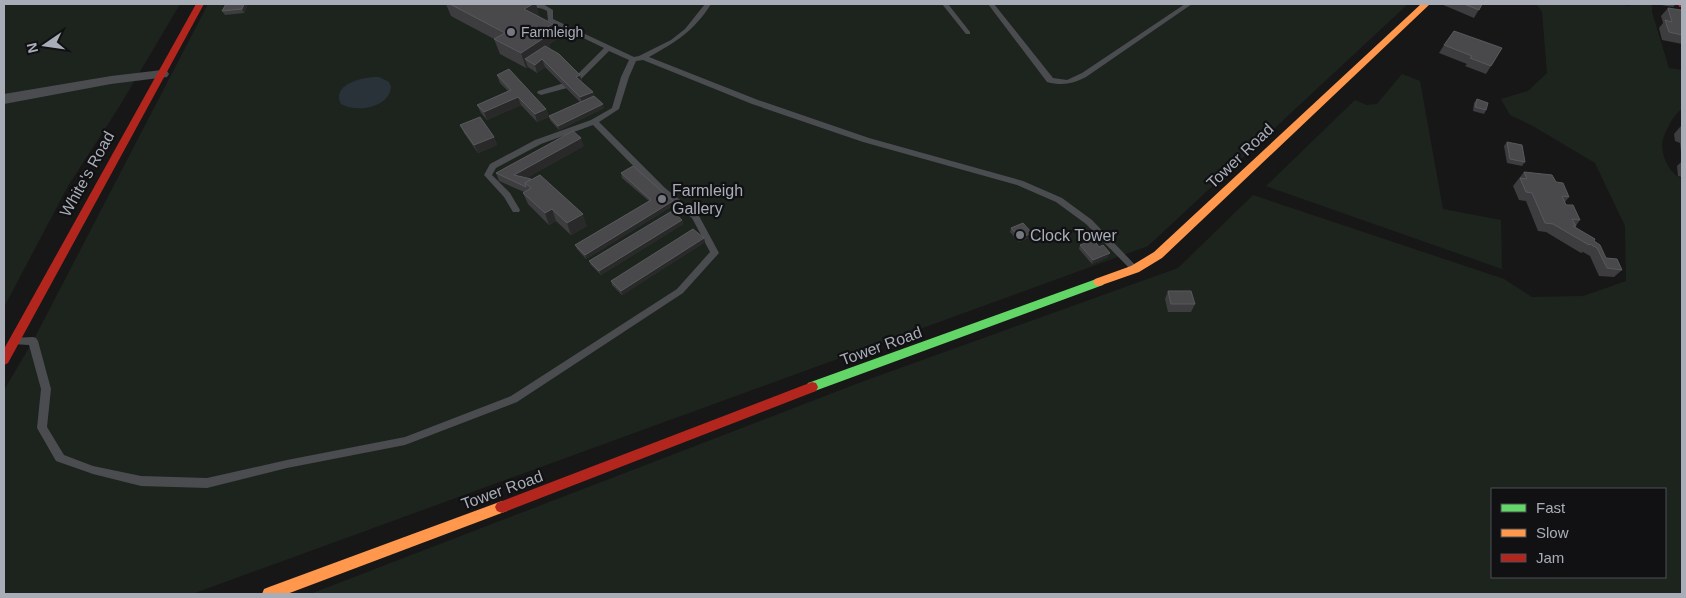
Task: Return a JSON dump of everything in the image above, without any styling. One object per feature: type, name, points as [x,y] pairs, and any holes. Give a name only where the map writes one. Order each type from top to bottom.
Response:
[{"type":"street","name":"White's Road","points":[[4,360],[200,4]]},
{"type":"street","name":"Tower Road","points":[[269,594],[608,467],[795,394],[1135,269],[1158,255],[1426,4]]},
{"type":"street","points":[[4,99],[111,80],[162,74]]},
{"type":"lane","points":[[518,4],[523,7],[543,6],[550,10],[550,20],[633,59],[643,57],[673,41],[687,30],[709,5]]},
{"type":"lane","points":[[945,4],[968,32]]},
{"type":"lane","points":[[992,4],[1050,80],[1060,84],[1068,83],[1084,75],[1189,4]]},
{"type":"lane","points":[[577,79],[609,47]]},
{"type":"lane","points":[[643,57],[755,102],[866,140],[1020,184],[1060,200],[1089,222],[1135,269]]},
{"type":"lane","points":[[516,210],[507,195],[488,175],[493,166],[538,142],[594,122],[615,109],[633,59]]},
{"type":"lane","points":[[541,92],[564,86]]},
{"type":"lane","points":[[15,341],[33,342],[46,389],[42,428],[60,458],[93,470],[141,481],[207,483],[287,464],[405,441],[514,399],[680,291],[715,253],[695,216],[662,190],[594,122]]},
{"type":"shaded area","points":[[4,4],[180,4],[119,107],[68,186],[4,307]]},
{"type":"shaded area","name":"Farmleigh","points":[[208,4],[1408,4],[1148,246],[192,594],[4,594],[4,390],[33,341]]},
{"type":"shaded area","points":[[1536,4],[1614,4],[1629,6],[1632,4],[1652,4],[1652,12],[1669,68],[1682,70],[1682,109],[1671,122],[1663,139],[1662,150],[1669,168],[1682,178],[1682,594],[310,594],[864,381],[1178,268],[1253,195],[1504,279],[1532,297],[1583,296],[1626,281],[1625,226],[1595,163],[1531,125],[1510,115],[1501,99],[1528,91],[1547,73],[1542,12]]},
{"type":"shaded area","points":[[1402,74],[1420,81],[1443,209],[1501,220],[1502,269],[1266,186],[1355,100],[1367,105],[1377,104]]},
{"type":"shaded area","points":[[379,77],[389,82],[391,87],[389,94],[384,100],[371,107],[363,108],[347,107],[341,104],[340,91],[344,86],[358,80]]},
{"type":"building","points":[[226,4],[244,4],[242,9],[222,11]]},
{"type":"building","points":[[450,4],[533,4],[524,9],[553,24],[539,32],[547,36],[521,53],[494,39],[505,33]]},
{"type":"building","points":[[1464,4],[1482,4],[1479,10]]},
{"type":"building","points":[[1668,8],[1681,10],[1682,35],[1669,32],[1665,20],[1672,22]]},
{"type":"building","points":[[1454,31],[1502,48],[1491,66],[1444,45]]},
{"type":"building","points":[[545,46],[559,54],[580,75],[576,77],[593,92],[580,97],[542,59],[535,65],[525,59]]},
{"type":"building","points":[[509,69],[546,109],[535,114],[518,97],[484,112],[477,105],[511,90],[497,75]]},
{"type":"building","points":[[594,96],[603,104],[558,126],[549,116]]},
{"type":"building","points":[[1477,99],[1488,103],[1486,110],[1475,107]]},
{"type":"building","points":[[480,117],[494,137],[474,145],[460,125]]},
{"type":"building","points":[[573,131],[581,138],[514,175],[531,179],[525,183],[526,187],[496,173]]},
{"type":"building","points":[[1507,142],[1522,145],[1525,162],[1510,159]]},
{"type":"building","points":[[633,166],[673,201],[585,255],[575,245],[651,200],[621,173]]},
{"type":"building","points":[[1524,172],[1552,175],[1556,182],[1563,183],[1569,197],[1562,196],[1566,205],[1573,205],[1580,220],[1572,219],[1576,226],[1573,226],[1595,239],[1594,241],[1600,245],[1606,258],[1617,259],[1622,270],[1607,268],[1597,248],[1553,224],[1545,223],[1532,193],[1526,192],[1520,178],[1527,179]]},
{"type":"building","points":[[540,175],[583,214],[567,223],[552,209],[545,213],[523,193],[531,188],[525,183]]},
{"type":"building","points":[[672,211],[682,220],[599,271],[589,261]]},
{"type":"building","points":[[1023,223],[1032,233],[1020,238],[1011,228]]},
{"type":"building","points":[[693,229],[704,238],[621,291],[611,281]]},
{"type":"building","points":[[1094,240],[1099,247],[1103,245],[1110,253],[1093,260],[1080,245]]},
{"type":"building","points":[[1168,291],[1191,291],[1195,304],[1171,304]]},
{"type":"traffic: fast","points":[[812,387],[1099,282]]},
{"type":"traffic: slow","points":[[1099,282],[1135,269],[1158,255],[1426,4]]},
{"type":"traffic: slow","points":[[269,594],[502,507]]},
{"type":"traffic: jam","points":[[4,360],[200,4]]},
{"type":"traffic: jam","points":[[502,507],[812,387]]},
{"type":"place","name":"Farmleigh","points":[[511,32]]},
{"type":"place","name":"Farmleigh Gallery","points":[[662,199]]},
{"type":"place","name":"Clock Tower","points":[[1020,235]]}]
